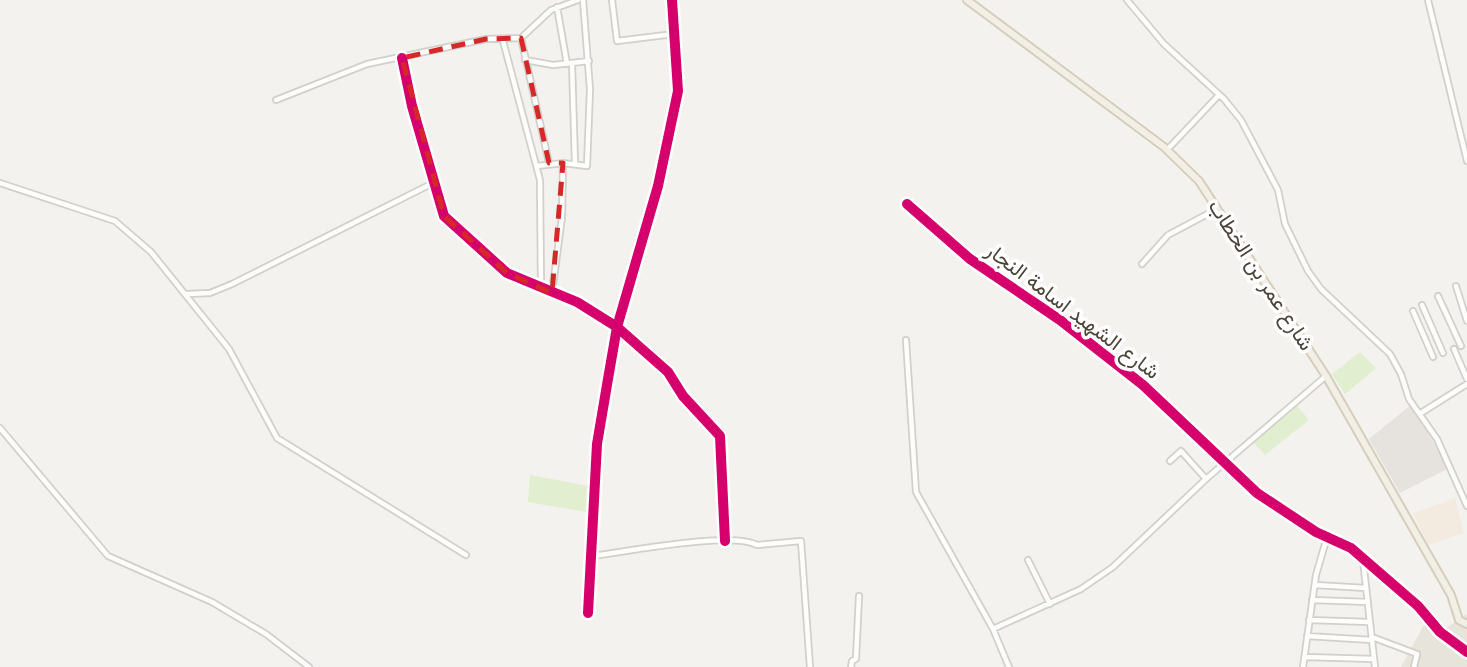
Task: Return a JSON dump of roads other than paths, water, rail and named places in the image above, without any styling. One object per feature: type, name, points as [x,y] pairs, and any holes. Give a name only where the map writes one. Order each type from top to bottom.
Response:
[{"type":"main road","name":"شارع عمر بن الخطاب","points":[[967,0],[1167,150],[1192,172],[1326,376],[1451,595],[1459,620],[1467,624]]},
{"type":"street","points":[[276,100],[368,64],[486,39],[503,41],[521,38],[557,7],[580,0],[589,61],[587,166],[549,163],[537,166]]},
{"type":"street","points":[[612,0],[617,41],[674,33]]},
{"type":"street","points":[[588,613],[597,444],[617,327],[658,186],[678,91],[672,0]]},
{"type":"street","points":[[1127,0],[1164,44],[1241,120],[1278,190],[1285,224],[1308,271],[1321,289],[1390,354],[1401,374],[1409,399],[1421,413],[1456,477],[1467,506]]},
{"type":"street","points":[[1428,0],[1467,161]]},
{"type":"street","points":[[557,7],[569,64],[575,164]]},
{"type":"street","points":[[521,38],[549,163]]},
{"type":"street","points":[[503,41],[540,180],[541,288]]},
{"type":"street","points":[[402,58],[433,183],[444,216],[508,273],[577,302],[617,327],[668,372],[684,396],[720,436],[725,541]]},
{"type":"street","points":[[525,60],[569,64],[589,61]]},
{"type":"street","points":[[1167,150],[1218,96]]},
{"type":"street","points":[[552,293],[562,217],[563,163]]},
{"type":"street","points":[[0,183],[121,225],[151,252],[229,349],[277,438],[466,555]]},
{"type":"street","points":[[186,294],[210,292],[232,284],[433,183]]},
{"type":"street","name":"شارع الشهيد اسامة النجار","points":[[907,204],[970,259],[1060,320],[1143,385],[1257,493],[1326,537],[1351,548],[1418,606],[1440,632],[1467,652]]},
{"type":"street","points":[[1142,264],[1168,235],[1218,208]]},
{"type":"street","points":[[1456,286],[1467,321]]},
{"type":"street","points":[[1438,296],[1461,345]]},
{"type":"street","points":[[1422,305],[1443,353]]},
{"type":"street","points":[[1413,311],[1433,358]]},
{"type":"street","points":[[906,340],[916,492],[993,629],[1009,667]]},
{"type":"street","points":[[1421,413],[1467,382],[1454,349]]},
{"type":"street","points":[[993,629],[1082,589],[1113,567],[1206,479],[1326,376]]},
{"type":"street","points":[[0,428],[107,556],[212,601],[266,634],[309,667]]},
{"type":"street","points":[[1170,461],[1181,451],[1206,479]]},
{"type":"street","points":[[1303,667],[1312,600],[1326,537]]},
{"type":"street","points":[[592,556],[725,541],[750,541],[757,545],[801,541],[810,667]]},
{"type":"street","points":[[1363,559],[1375,667]]},
{"type":"street","points":[[1028,560],[1050,604]]},
{"type":"street","points":[[1315,585],[1366,588]]},
{"type":"street","points":[[851,667],[852,661],[856,659],[859,596]]},
{"type":"street","points":[[1312,600],[1367,602]]},
{"type":"street","points":[[1309,620],[1370,622]]},
{"type":"street","points":[[1307,636],[1372,638],[1417,654],[1414,667]]},
{"type":"street","points":[[1305,657],[1374,659]]}]
